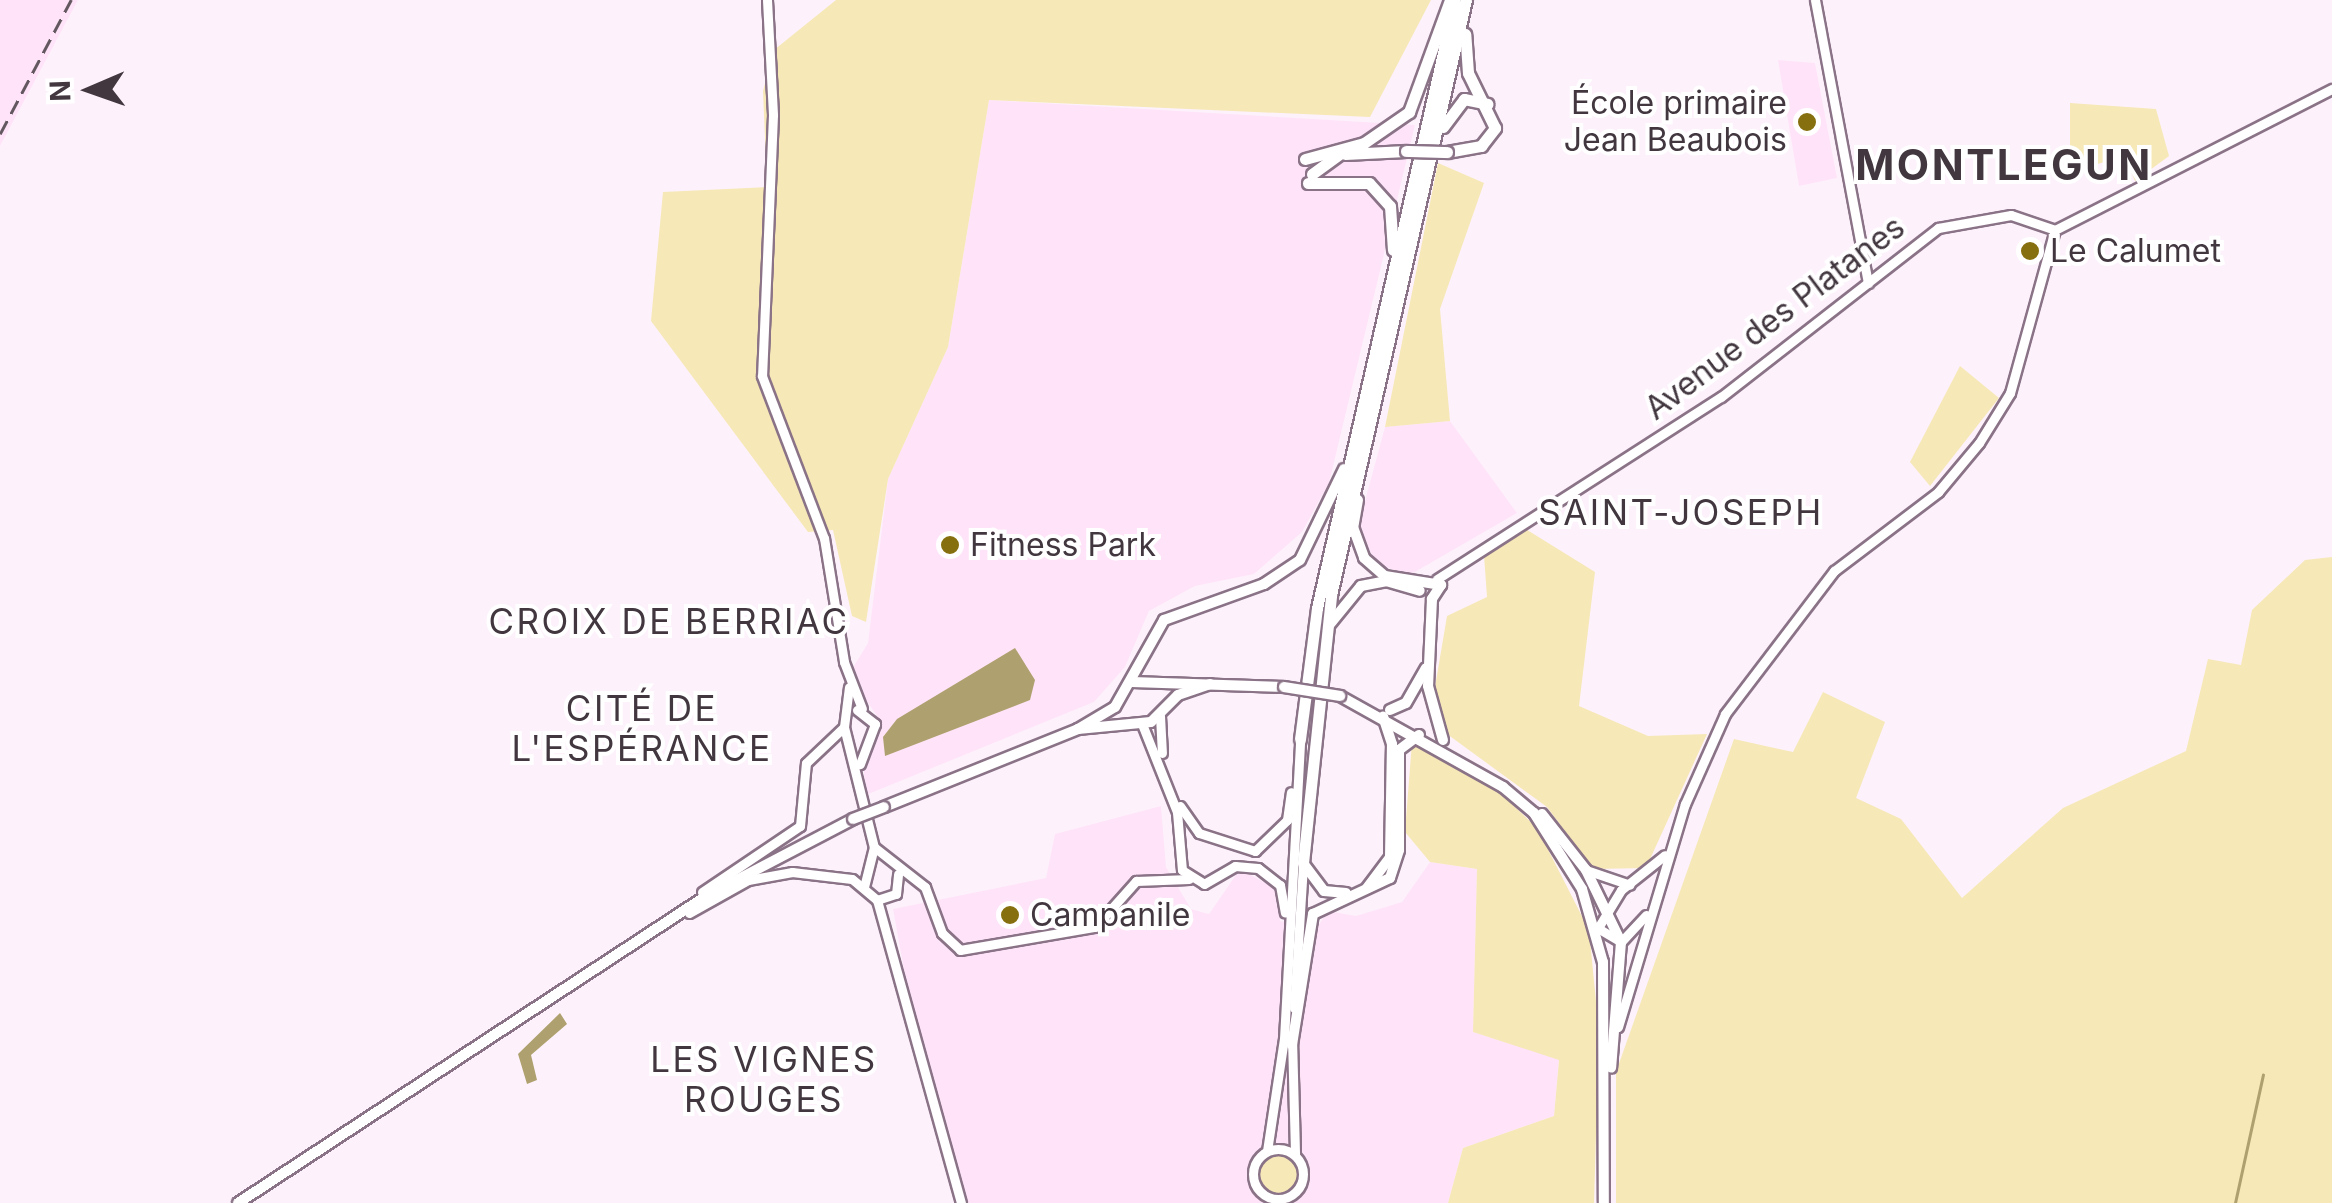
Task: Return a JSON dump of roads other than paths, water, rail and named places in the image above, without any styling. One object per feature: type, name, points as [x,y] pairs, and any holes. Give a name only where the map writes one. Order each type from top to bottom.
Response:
[{"type":"highway","points":[[1305,159],[1364,143],[1409,112],[1453,0]]},
{"type":"highway","points":[[1300,739],[1317,608],[1453,0]]},
{"type":"highway","points":[[1322,154],[1447,152],[1489,138],[1491,106],[1465,60],[1469,0]]},
{"type":"highway","points":[[1303,864],[1326,628],[1469,0]]},
{"type":"highway","points":[[1419,207],[1454,106],[1464,98],[1491,106]]},
{"type":"highway","points":[[1340,154],[1310,179],[1352,176],[1382,193],[1396,225],[1391,288]]},
{"type":"main road","points":[[238,1203],[794,834],[806,763],[844,727],[849,687],[824,538],[762,376],[773,115],[767,0]]},
{"type":"main road","points":[[1815,0],[1868,283]]},
{"type":"main road","points":[[1612,1060],[1674,840],[1733,702],[1834,571],[1952,480],[1979,444],[2010,392],[2055,230],[2332,89]]},
{"type":"main road","name":"Avenue des Platanes","points":[[1437,579],[1721,397],[1938,228],[1972,216],[2040,218],[2055,230]]},
{"type":"main road","points":[[1386,357],[1356,542],[1386,576],[1421,586],[1432,599],[1434,646],[1429,703],[1446,744]]},
{"type":"main road","points":[[1078,729],[1121,696],[1164,620],[1264,584],[1300,560],[1331,512],[1368,392]]},
{"type":"main road","points":[[1326,628],[1361,586],[1386,580],[1421,586],[1437,579],[1441,593],[1432,599]]},
{"type":"main road","points":[[1390,710],[1406,704],[1434,646]]},
{"type":"main road","points":[[1131,682],[1284,687],[1340,696],[1390,710],[1532,804],[1586,870],[1608,906],[1622,942],[1605,1118]]},
{"type":"main road","points":[[1159,684],[1182,811],[1206,836],[1222,846],[1255,851],[1277,836],[1300,739]]},
{"type":"main road","points":[[1142,724],[1210,684]]},
{"type":"main road","points":[[849,687],[862,710],[874,719],[859,771]]},
{"type":"main road","points":[[1121,696],[1130,719]]},
{"type":"main road","points":[[1340,696],[1446,744]]},
{"type":"main road","points":[[1303,864],[1315,884],[1337,894],[1369,887],[1386,868],[1392,744],[1375,709]]},
{"type":"main road","points":[[848,714],[862,710]]},
{"type":"main road","points":[[702,892],[853,819],[1078,729],[1130,719],[1142,724],[1183,848],[1180,860],[1162,876]]},
{"type":"main road","points":[[844,727],[853,740],[874,847],[864,886]]},
{"type":"main road","points":[[1292,1045],[1313,914],[1390,878],[1400,850],[1399,750],[1406,738],[1423,736]]},
{"type":"main road","points":[[853,740],[868,738]]},
{"type":"main road","points":[[1300,739],[1286,990],[1268,1151],[1253,1171],[1266,1199],[1282,1201],[1302,1182],[1295,1154],[1292,1045],[1303,864]]},
{"type":"main road","points":[[1465,758],[1534,814],[1598,928],[1622,942]]},
{"type":"main road","points":[[532,1008],[628,947],[853,819]]},
{"type":"main road","points":[[1183,848],[1206,836]]},
{"type":"main road","points":[[1604,1203],[1598,928],[1608,906],[1658,866],[1674,840]]},
{"type":"main road","points":[[1222,846],[1224,870]]},
{"type":"main road","points":[[874,847],[886,865],[920,884],[951,945],[972,952],[1096,928],[1127,887],[1162,876],[1204,884],[1224,870],[1258,868],[1280,885],[1286,990]]},
{"type":"main road","points":[[1180,860],[1189,879]]},
{"type":"main road","points":[[870,868],[886,865]]},
{"type":"main road","points":[[1586,870],[1630,885]]},
{"type":"main road","points":[[628,947],[758,877],[792,872],[864,886],[877,900],[892,932],[961,1203]]},
{"type":"main road","points":[[892,932],[898,874]]},
{"type":"main road","points":[[877,900],[920,884]]},
{"type":"main road","points":[[1622,942],[1655,900]]},
{"type":"main road","points":[[1268,1151],[1295,1154]]},
{"type":"waterway","points":[[2235,1203],[2263,1075]]},
{"type":"railway","points":[[0,134],[71,0]]},
{"type":"place","name":"École primaire Jean Beaubois","points":[[1807,122]]},
{"type":"place","name":"Le Calumet","points":[[2030,251]]},
{"type":"place","name":"Fitness Park","points":[[950,545]]},
{"type":"place","name":"Campanile","points":[[1010,915]]},
{"type":"district","name":"MONTLEGUN","points":[[2004,165]]},
{"type":"district","name":"SAINT-JOSEPH","points":[[1681,512]]},
{"type":"district","name":"CROIX DE BERRIAC","points":[[669,621]]},
{"type":"district","name":"CITÉ DE L'ESPÉRANCE","points":[[642,728]]},
{"type":"district","name":"LES VIGNES ROUGES","points":[[764,1079]]}]
